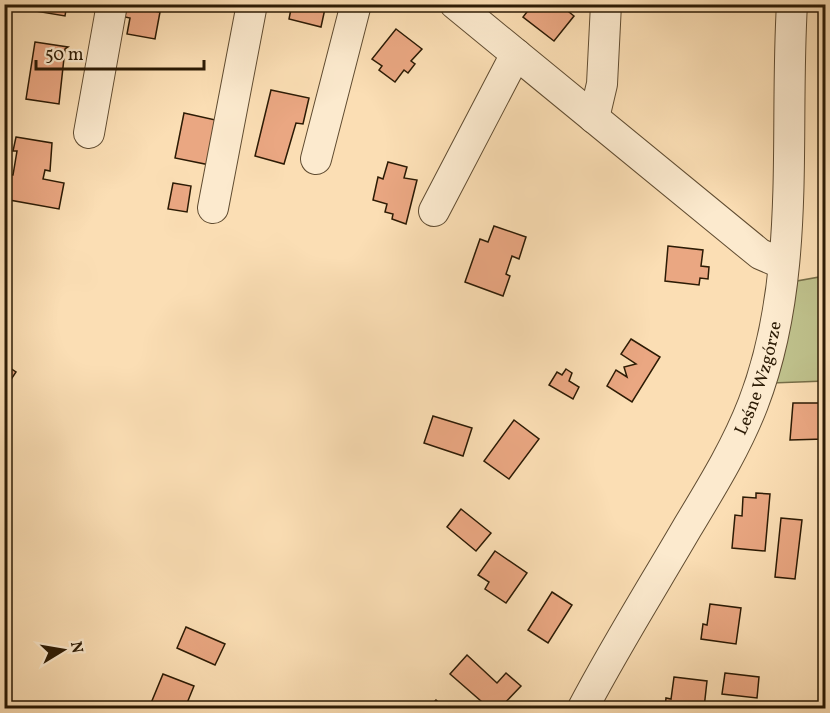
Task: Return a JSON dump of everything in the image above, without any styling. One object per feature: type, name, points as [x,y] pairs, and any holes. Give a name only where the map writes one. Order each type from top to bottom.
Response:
[{"type":"street","points":[[89,133],[112,4]]},
{"type":"street","points":[[213,208],[252,4]]},
{"type":"street","points":[[316,159],[356,4]]},
{"type":"street","points":[[455,4],[760,255],[783,264]]},
{"type":"street","points":[[594,118],[602,84],[606,4]]},
{"type":"street","name":"Leśne Wzgórze","points":[[583,708],[737,441],[753,403],[771,342],[783,264],[788,187],[792,4]]},
{"type":"street","points":[[434,211],[516,54]]},
{"type":"green space","points":[[825,276],[825,381],[772,383],[797,281]]},
{"type":"building","points":[[30,4],[67,4],[65,16],[29,10]]},
{"type":"building","points":[[127,4],[155,4],[154,11],[160,12],[155,39],[127,34],[130,18],[125,17]]},
{"type":"building","points":[[285,4],[326,4],[321,27],[289,19],[291,9],[284,7]]},
{"type":"building","points":[[533,4],[559,4],[574,16],[554,41],[523,17]]},
{"type":"building","points":[[396,29],[422,49],[411,61],[415,64],[408,73],[404,70],[395,82],[379,70],[382,66],[372,59]]},
{"type":"building","points":[[35,42],[68,47],[65,49],[59,104],[26,99]]},
{"type":"building","points":[[271,90],[309,98],[303,124],[296,123],[284,164],[255,156]]},
{"type":"building","points":[[184,113],[220,121],[210,165],[175,158]]},
{"type":"building","points":[[16,137],[52,143],[50,171],[45,170],[43,179],[64,183],[59,209],[4,199],[4,174],[13,175],[17,151],[13,151]]},
{"type":"building","points":[[388,162],[407,167],[404,178],[417,180],[406,224],[392,219],[393,214],[385,212],[387,204],[373,200],[378,177],[383,179]]},
{"type":"building","points":[[173,183],[191,186],[187,212],[168,209]]},
{"type":"building","points":[[494,226],[526,237],[519,259],[512,256],[506,274],[510,276],[503,296],[465,282],[480,239],[488,242]]},
{"type":"building","points":[[668,246],[703,250],[701,266],[709,267],[708,279],[700,278],[699,285],[665,281]]},
{"type":"building","points":[[631,339],[660,357],[632,402],[607,386],[616,370],[627,377],[624,367],[636,364],[621,354]]},
{"type":"building","points":[[4,364],[16,372],[4,390]]},
{"type":"building","points":[[566,369],[572,373],[569,381],[579,387],[573,399],[549,385],[557,372],[562,375]]},
{"type":"building","points":[[793,403],[824,403],[824,439],[790,440]]},
{"type":"building","points":[[433,416],[472,428],[463,456],[424,443]]},
{"type":"building","points":[[514,420],[539,439],[509,479],[484,461]]},
{"type":"building","points":[[756,493],[770,494],[765,551],[732,548],[735,515],[742,516],[743,497],[756,498]]},
{"type":"building","points":[[461,509],[491,533],[476,551],[447,527]]},
{"type":"building","points":[[781,518],[802,520],[795,579],[775,577]]},
{"type":"building","points":[[495,551],[527,573],[506,603],[485,589],[489,582],[478,575]]},
{"type":"building","points":[[552,592],[572,605],[548,643],[528,630]]},
{"type":"building","points":[[710,604],[741,608],[736,644],[701,639],[703,624],[707,625]]},
{"type":"building","points":[[186,627],[225,644],[215,665],[177,648]]},
{"type":"building","points":[[467,655],[497,683],[506,673],[521,686],[500,708],[489,708],[450,674]]},
{"type":"building","points":[[725,673],[759,677],[757,698],[722,694]]},
{"type":"building","points":[[163,674],[194,686],[185,708],[149,708]]},
{"type":"building","points":[[674,677],[707,681],[704,708],[665,708],[666,698],[671,699]]},
{"type":"building","points":[[436,700],[445,708],[428,708]]}]
